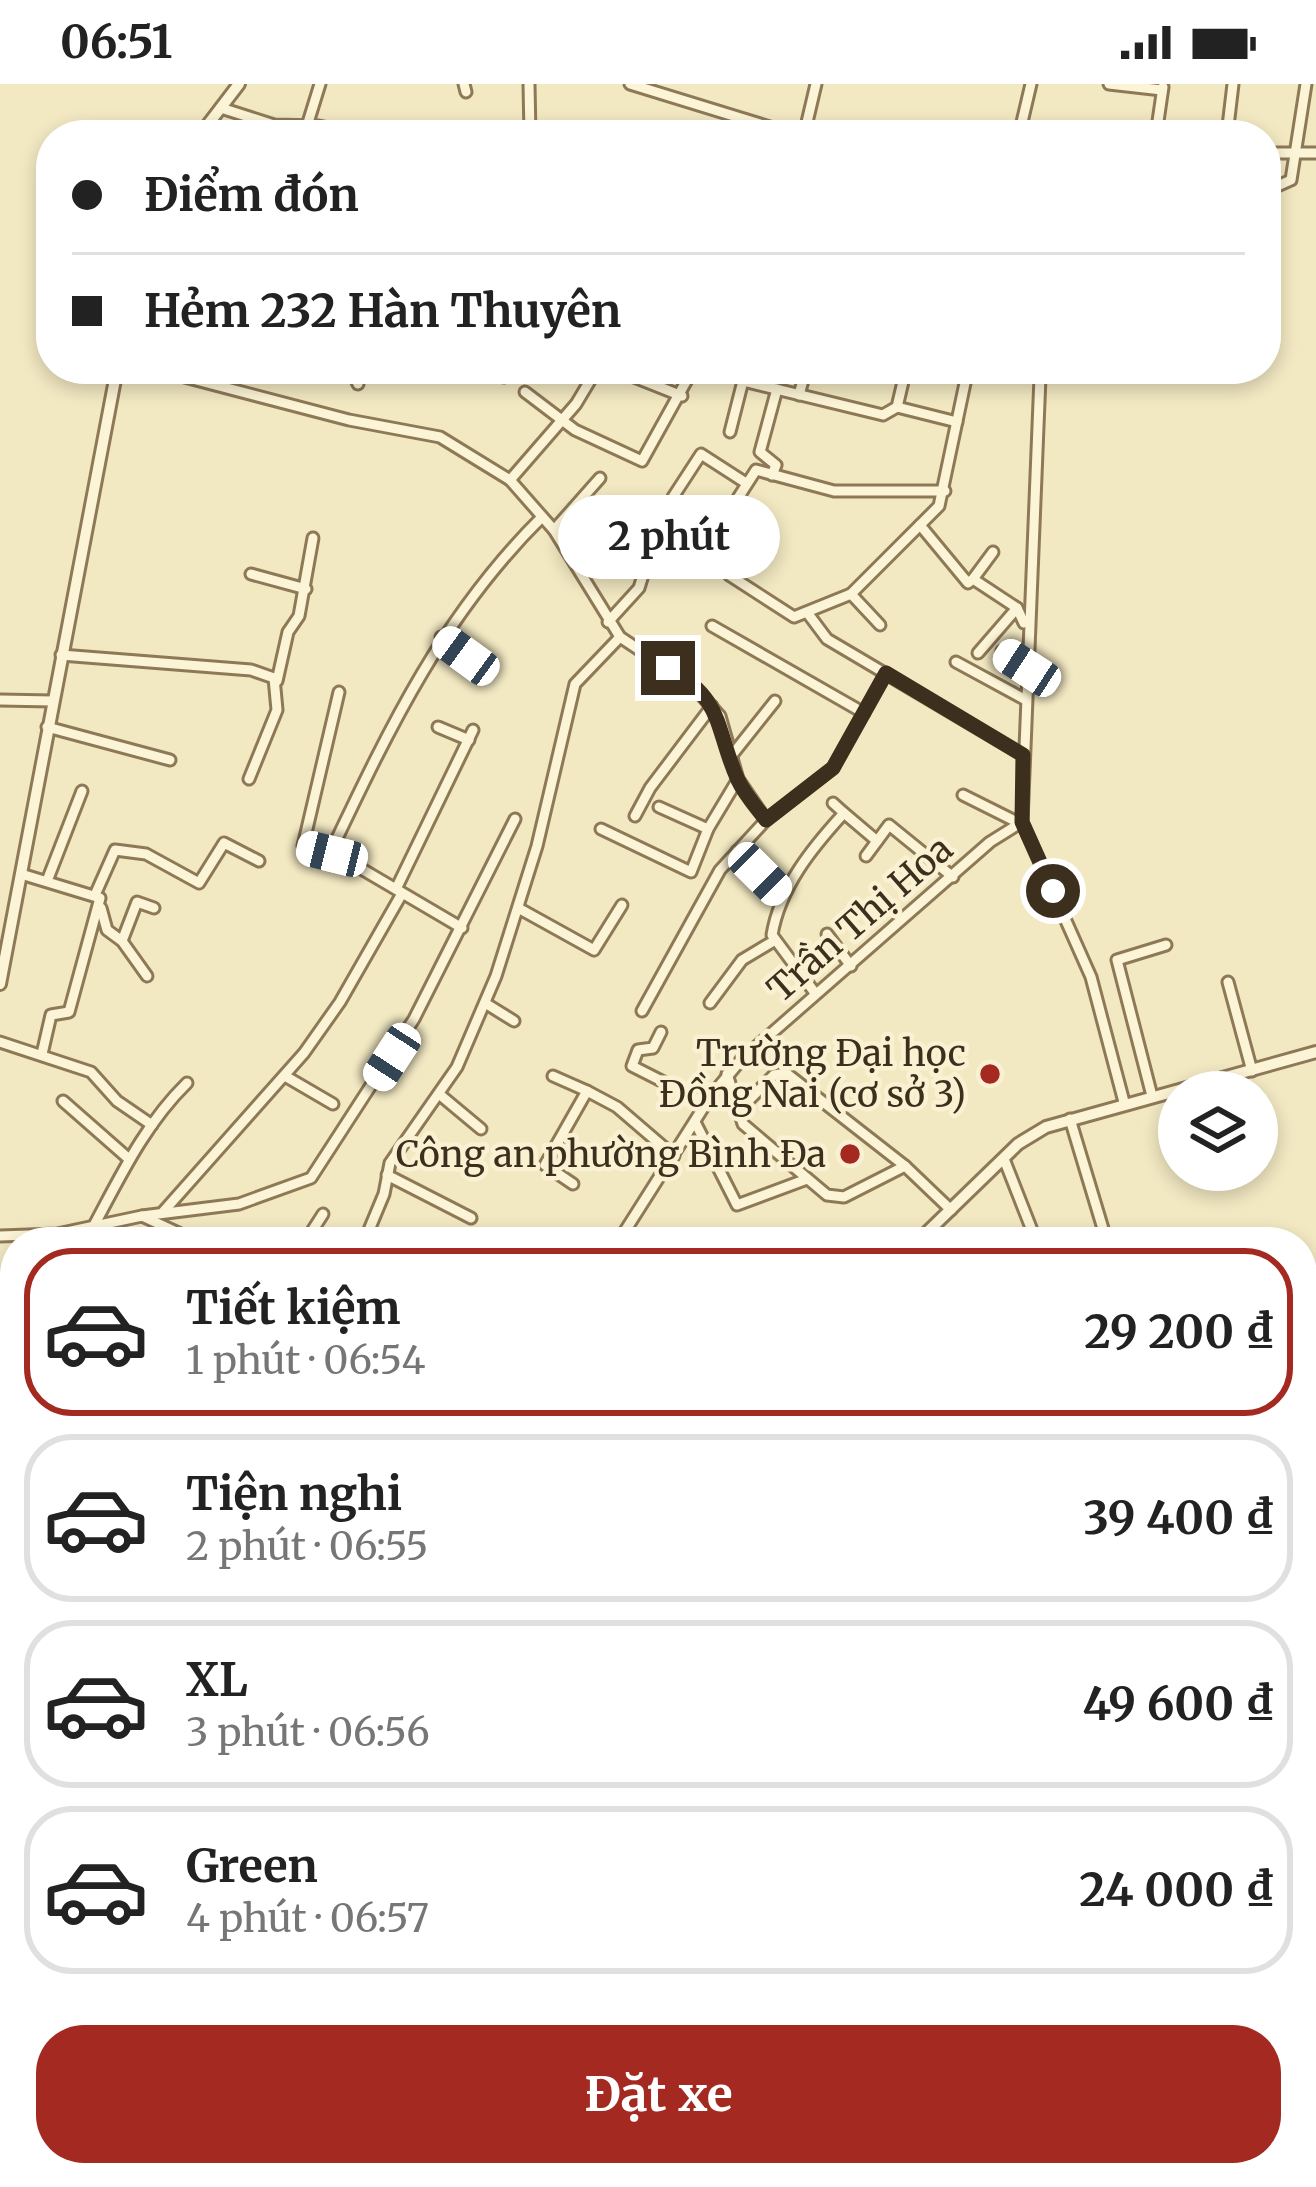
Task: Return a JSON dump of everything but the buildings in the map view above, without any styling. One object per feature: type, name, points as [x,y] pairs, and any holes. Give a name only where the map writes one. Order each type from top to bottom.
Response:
[{"type":"street","points":[[212,120],[239,84]]},
{"type":"street","points":[[309,120],[320,84]]},
{"type":"street","points":[[529,84],[530,120]]},
{"type":"street","points":[[630,84],[752,120]]},
{"type":"street","points":[[688,100],[693,84]]},
{"type":"street","points":[[805,120],[816,84]]},
{"type":"street","points":[[1022,120],[1030,84]]},
{"type":"street","points":[[1109,84],[1162,87],[1158,120]]},
{"type":"street","points":[[1229,120],[1233,84]]},
{"type":"street","points":[[1281,184],[1291,180],[1306,84]]},
{"type":"street","points":[[221,108],[258,120]]},
{"type":"street","points":[[1281,152],[1316,153]]},
{"type":"street","points":[[0,984],[114,384]]},
{"type":"street","points":[[225,384],[349,420],[440,437],[510,480],[554,530],[620,638],[680,676],[712,706],[738,779],[766,820]]},
{"type":"street","points":[[510,480],[584,384]]},
{"type":"street","points":[[652,384],[682,396]]},
{"type":"street","points":[[525,392],[560,421],[642,461],[686,384]]},
{"type":"street","points":[[730,432],[742,384]]},
{"type":"street","points":[[765,384],[883,415],[897,406],[902,384]]},
{"type":"street","points":[[799,395],[802,384]]},
{"type":"street","points":[[729,575],[794,617],[809,615],[850,594],[920,525],[945,491],[965,384]]},
{"type":"street","points":[[1040,384],[1020,822],[1091,977],[1124,1102]]},
{"type":"street","points":[[772,475],[775,464],[760,452],[776,389]]},
{"type":"street","points":[[897,406],[957,422]]},
{"type":"street","points":[[746,483],[701,454],[673,497],[720,526],[756,470],[834,491],[945,491]]},
{"type":"street","points":[[554,530],[600,478]]},
{"type":"street","points":[[332,854],[441,638],[484,578],[542,517]]},
{"type":"street","points":[[920,525],[968,583],[993,552]]},
{"type":"street","points":[[608,622],[639,588],[658,527]]},
{"type":"street","points":[[249,779],[277,710],[277,681],[288,632],[299,616],[306,589],[314,538]]},
{"type":"street","points":[[250,574],[306,589]]},
{"type":"street","points":[[974,579],[1017,608],[1027,627]]},
{"type":"street","points":[[850,594],[880,626]]},
{"type":"street","points":[[978,653],[1017,608]]},
{"type":"street","points":[[809,615],[827,639],[1023,755]]},
{"type":"street","points":[[712,626],[864,713]]},
{"type":"street","points":[[441,638],[466,656]]},
{"type":"street","points":[[369,1227],[387,1175],[439,1094],[485,1003],[520,909],[575,684],[620,638]]},
{"type":"street","points":[[1001,651],[1027,668]]},
{"type":"street","points":[[61,655],[251,670],[277,681]]},
{"type":"street","points":[[956,662],[1026,700]]},
{"type":"street","points":[[643,1011],[720,870],[766,820],[833,768],[886,673]]},
{"type":"street","points":[[339,692],[303,846],[332,854],[462,928]]},
{"type":"street","points":[[0,700],[52,701]]},
{"type":"street","points":[[732,754],[775,701]]},
{"type":"street","points":[[635,817],[650,788],[712,706]]},
{"type":"street","points":[[47,727],[170,760]]},
{"type":"street","points":[[161,1214],[285,1076],[340,1002],[398,893],[471,735],[438,727]]},
{"type":"street","points":[[601,830],[689,872],[738,779]]},
{"type":"street","points":[[47,881],[82,791]]},
{"type":"street","points":[[963,796],[1020,822]]},
{"type":"street","points":[[833,803],[877,841]]},
{"type":"street","points":[[659,806],[708,829]]},
{"type":"street","points":[[710,1003],[742,960],[772,942],[783,898],[814,847],[844,813]]},
{"type":"street","points":[[84,1227],[239,1204],[311,1178],[392,1057],[515,819]]},
{"type":"street","name":"Trần Thị Hoa","points":[[628,1227],[728,1074],[815,993],[1020,822]]},
{"type":"street","points":[[866,856],[889,825],[953,877]]},
{"type":"street","points":[[42,1054],[51,1016],[69,1012],[115,850],[146,854],[199,883],[224,844],[259,861]]},
{"type":"street","points":[[737,851],[783,898]]},
{"type":"street","points":[[21,874],[98,897]]},
{"type":"street","points":[[98,897],[102,922],[147,976]]},
{"type":"street","points":[[122,941],[137,902],[154,908]]},
{"type":"street","points":[[520,909],[593,950],[622,905]]},
{"type":"street","points":[[826,934],[851,966]]},
{"type":"street","points":[[772,942],[815,993]]},
{"type":"street","points":[[1152,1096],[1117,960],[1166,946]]},
{"type":"street","points":[[1228,982],[1252,1071],[1316,1052]]},
{"type":"street","points":[[485,1003],[514,1021]]},
{"type":"street","points":[[661,1032],[652,1048],[638,1050],[632,1066],[706,1103]]},
{"type":"street","points":[[0,1042],[92,1072],[116,1101],[152,1125]]},
{"type":"street","points":[[741,1108],[774,1075],[787,1073],[905,1166],[951,1210]]},
{"type":"street","points":[[728,1074],[742,1124],[836,1198],[905,1166]]},
{"type":"street","points":[[285,1076],[333,1104]]},
{"type":"street","points":[[553,1076],[617,1106],[674,1156]]},
{"type":"street","points":[[94,1227],[129,1160],[187,1083]]},
{"type":"street","points":[[573,1184],[545,1165],[587,1091]]},
{"type":"street","points":[[439,1094],[481,1129]]},
{"type":"street","points":[[933,1227],[1032,1134],[1070,1118],[1158,1094]]},
{"type":"street","points":[[63,1101],[129,1160]]},
{"type":"street","points":[[1070,1118],[1103,1227]]},
{"type":"street","points":[[696,1124],[737,1205],[807,1179]]},
{"type":"street","points":[[1004,1159],[1031,1227]]},
{"type":"street","points":[[387,1175],[471,1218]]},
{"type":"street","points":[[315,1227],[323,1214]]},
{"type":"street","points":[[142,1216],[161,1227]]},
{"type":"place","name":"Trường Đại học Đồng Nai (cơ sở 3)","points":[[990,1074]]},
{"type":"place","name":"Công an phường Bình Đa","points":[[850,1154]]},
{"type":"route","points":[[668,668],[692,685],[720,716],[738,779],[766,820],[833,768],[886,673],[1023,755],[1022,822],[1053,891]]}]
